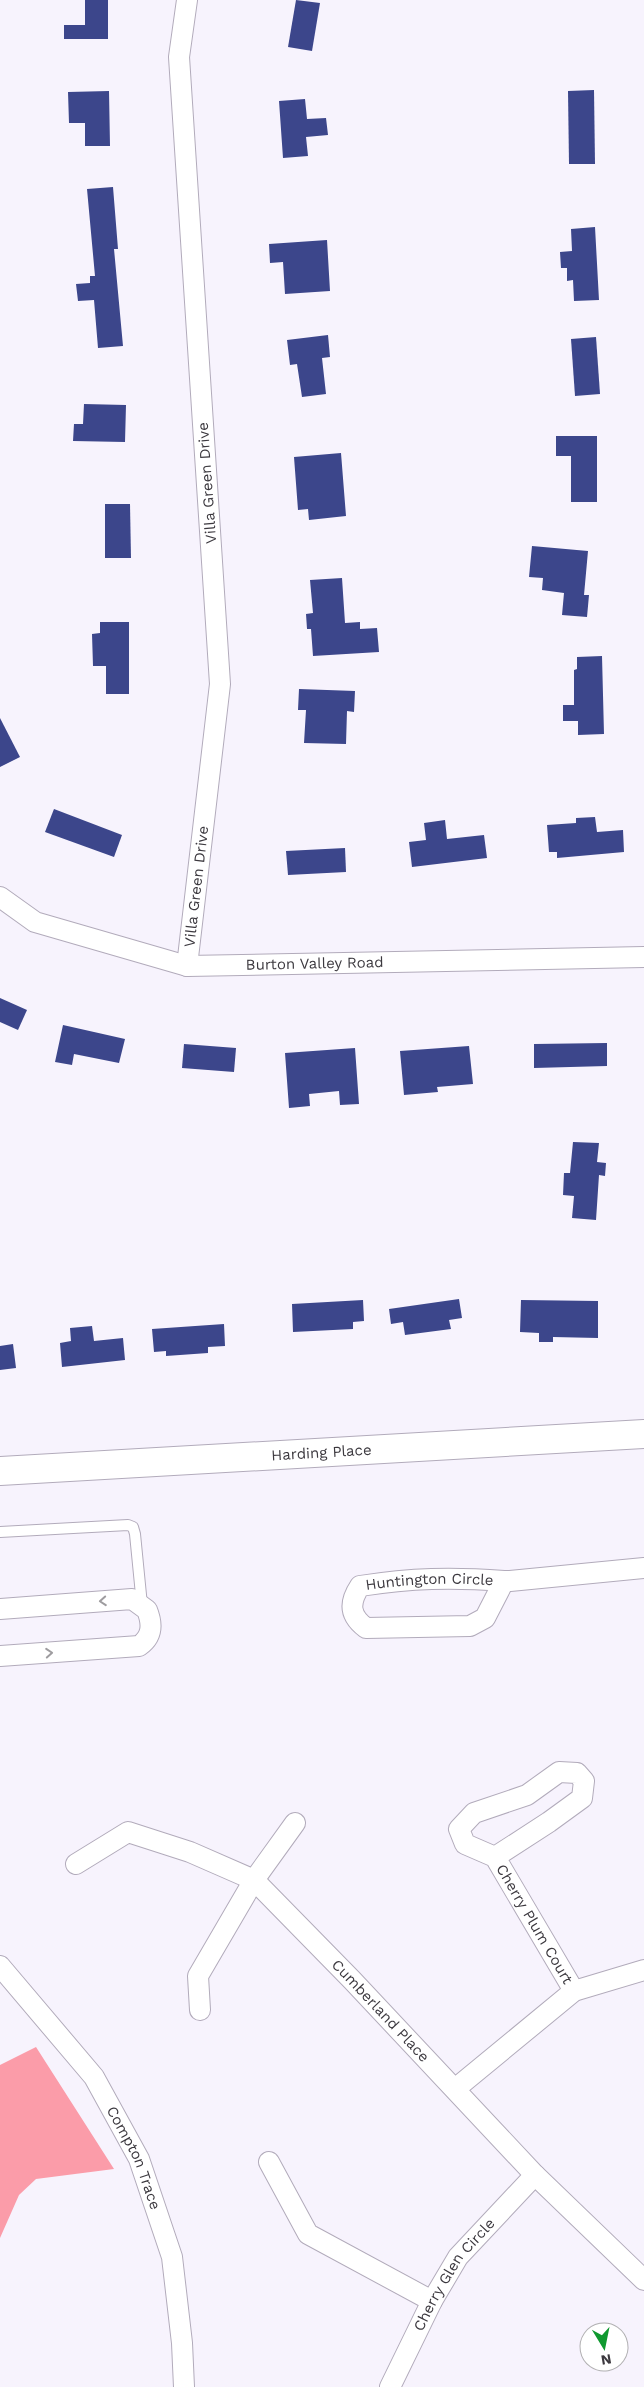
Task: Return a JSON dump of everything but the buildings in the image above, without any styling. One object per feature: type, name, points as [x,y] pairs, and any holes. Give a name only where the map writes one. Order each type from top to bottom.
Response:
[{"type":"main road","name":"Harding Place","points":[[0,1471],[644,1434]]},
{"type":"street","name":"Villa Green Drive","points":[[187,0],[179,56],[220,684],[187,966]]},
{"type":"street","name":"Burton Valley Road","points":[[0,897],[35,922],[187,966],[644,957]]},
{"type":"street","name":"Huntington Circle","points":[[504,1580],[485,1618],[470,1626],[366,1628],[355,1620],[352,1609],[354,1595],[360,1586],[410,1579],[454,1577],[504,1580],[644,1568]]},
{"type":"street","points":[[0,1608],[132,1599],[142,1605],[150,1617],[151,1632],[147,1640],[140,1646],[0,1656]]},
{"type":"street","name":"Cherry Plum Court","points":[[495,1857],[582,1798],[584,1781],[577,1773],[559,1772],[527,1795],[470,1815],[459,1829],[465,1844],[495,1857],[574,1992]]},
{"type":"street","points":[[200,2010],[198,1976],[254,1880],[295,1824]]},
{"type":"street","name":"Cumberland Place","points":[[76,1864],[128,1832],[190,1852],[254,1880],[352,1980],[535,2175],[644,2280]]},
{"type":"street","name":"Compton Trace","points":[[0,1966],[94,2077],[139,2159],[172,2257],[182,2343],[184,2387]]},
{"type":"street","points":[[455,2089],[574,1992],[644,1970]]},
{"type":"street","points":[[269,2162],[308,2234],[432,2301]]},
{"type":"street","name":"Cherry Glen Circle","points":[[390,2387],[432,2301],[458,2257],[535,2175]]},
{"type":"lane","points":[[0,1532],[128,1524],[133,1528],[135,1534],[142,1605]]},
{"type":"shaded area","points":[[36,2047],[114,2169],[36,2179],[19,2195],[0,2238],[0,2065]]}]
